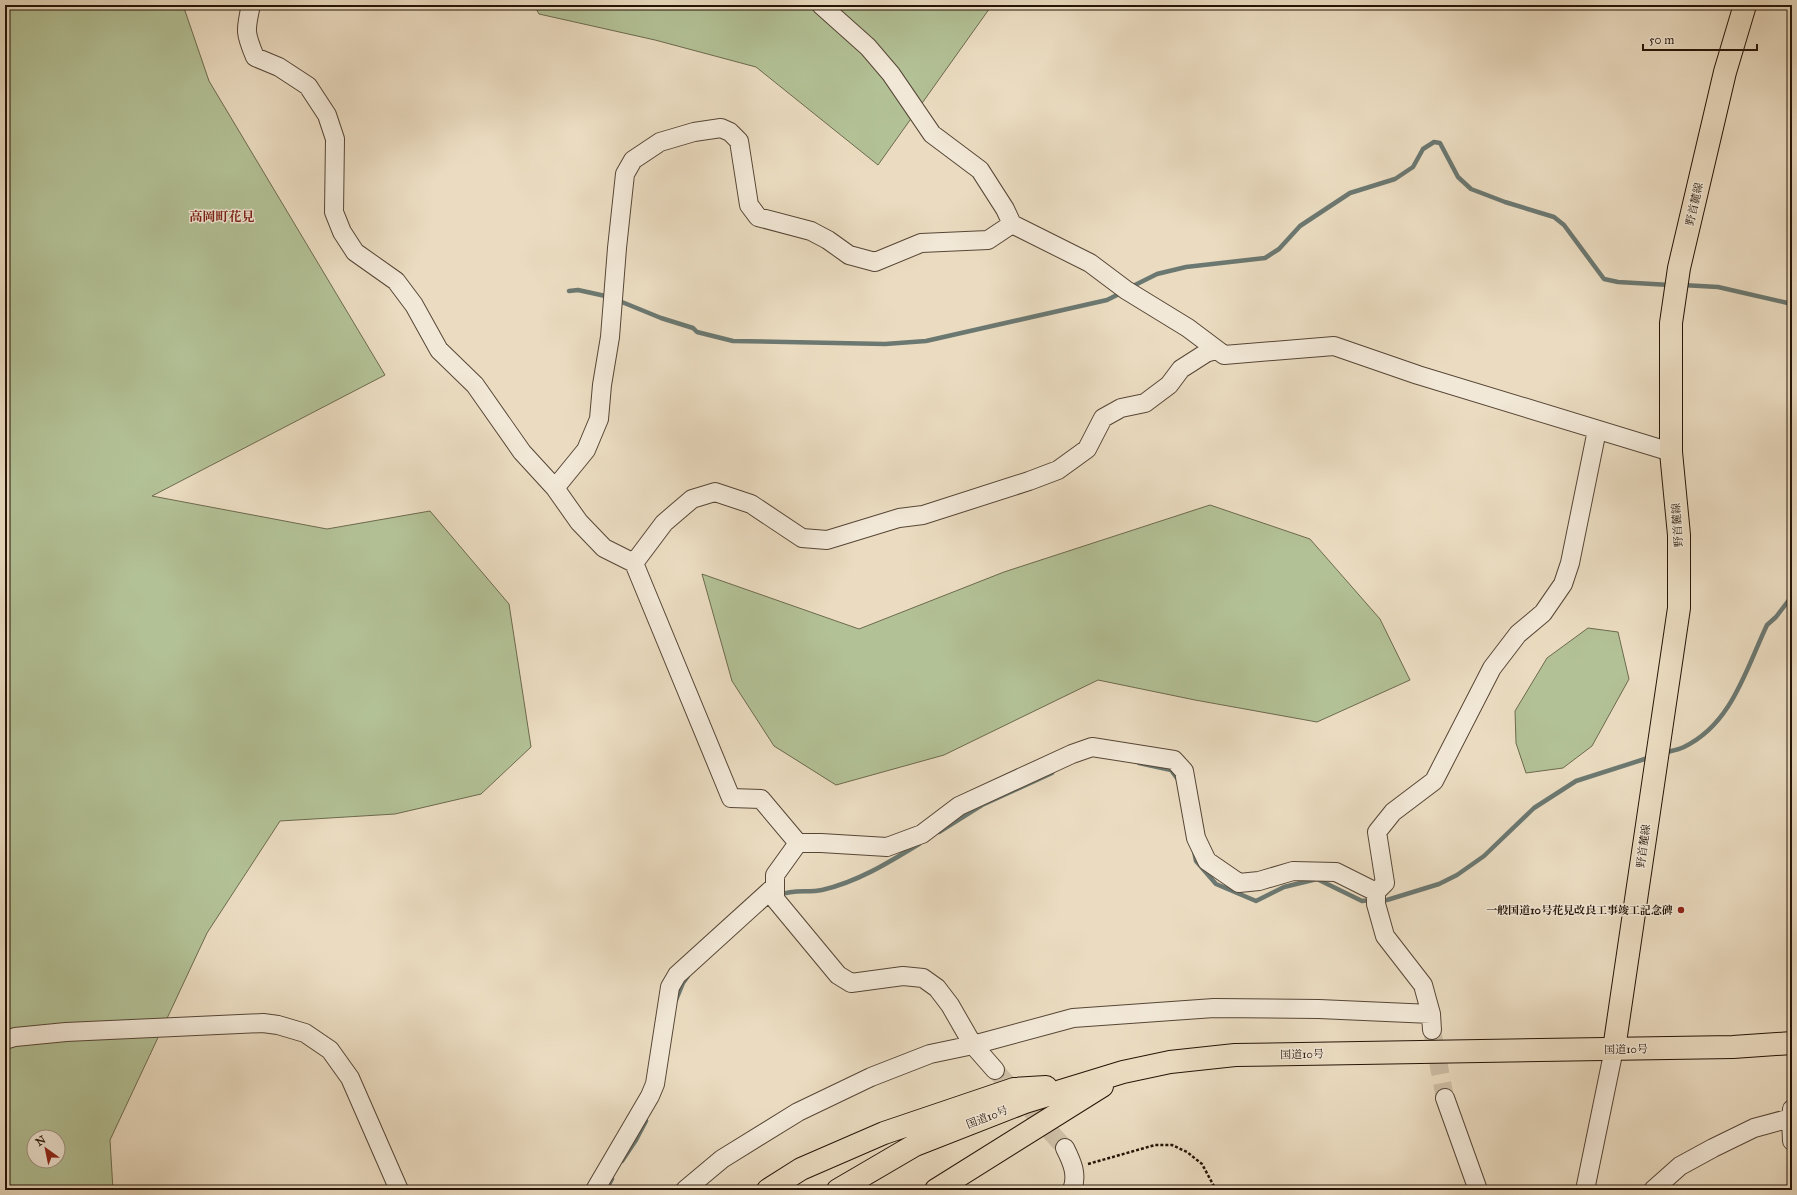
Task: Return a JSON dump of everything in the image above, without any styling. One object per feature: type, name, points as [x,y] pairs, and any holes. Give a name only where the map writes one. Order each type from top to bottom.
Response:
[{"type":"main road","name":"野首麓線","points":[[1614,1049],[1679,608],[1679,536],[1671,452],[1671,323],[1679,268],[1724,72],[1745,5]]},
{"type":"main road","name":"国道10号","points":[[838,1190],[915,1145],[1025,1102],[1123,1072],[1170,1062],[1235,1055],[1733,1047],[1792,1043]]},
{"type":"main road","points":[[936,1190],[1123,1072]]},
{"type":"main road","points":[[768,1190],[801,1169],[877,1136],[1014,1089],[1080,1084]]},
{"type":"street","points":[[251,5],[246,29],[248,41],[255,57],[279,67],[308,86],[327,115],[335,139],[334,212],[342,232],[355,252],[396,282],[414,305],[439,350],[475,385],[522,452],[556,488],[580,522],[604,548],[634,563],[732,798],[761,799],[798,844]]},
{"type":"street","points":[[821,5],[868,48],[891,74],[932,134],[980,170],[1005,209],[1012,224],[1090,263],[1126,290],[1188,328],[1224,355],[1334,346],[1418,374],[1671,452]]},
{"type":"street","points":[[556,488],[586,450],[599,419],[602,385],[610,337],[625,174],[633,160],[660,142],[694,132],[721,128],[730,132],[739,142],[748,205],[758,218],[811,231],[828,240],[849,255],[875,262],[921,243],[988,240],[1012,224]]},
{"type":"street","points":[[634,563],[664,523],[692,499],[715,492],[751,504],[802,538],[827,540],[899,518],[922,515],[1029,481],[1058,470],[1087,449],[1103,418],[1121,408],[1145,403],[1169,385],[1181,369],[1206,353],[1216,350]]},
{"type":"street","points":[[685,1190],[722,1159],[798,1112],[871,1076],[930,1054],[973,1045],[1073,1018],[1222,1008],[1318,1009],[1432,1022],[1423,985],[1385,936],[1376,904],[1376,892],[1385,883],[1377,832],[1393,812],[1434,781],[1492,668],[1518,634],[1542,613],[1563,584],[1570,563],[1597,430]]},
{"type":"street","points":[[798,844],[821,843],[887,847],[922,834],[959,806],[1072,754],[1092,747],[1174,760],[1184,771],[1196,838],[1206,861],[1239,883],[1259,882],[1293,871],[1336,872],[1376,892]]},
{"type":"street","points":[[798,844],[775,875],[775,899],[838,975],[851,982],[903,976],[923,978],[937,988],[950,1005],[973,1045],[995,1070]]},
{"type":"street","points":[[595,1190],[650,1096],[655,1084],[670,987],[677,975],[774,887]]},
{"type":"street","points":[[5,1040],[15,1037],[66,1032],[263,1023],[278,1025],[305,1033],[330,1050],[350,1078],[399,1190]]},
{"type":"street","points":[[1585,1190],[1614,1049]]},
{"type":"street","points":[[1445,1098],[1478,1190]]},
{"type":"street","points":[[1653,1190],[1680,1166],[1754,1128],[1791,1113],[1792,1141]]},
{"type":"street","points":[[1065,1148],[1074,1168],[1075,1184],[1072,1190]]},
{"type":"path","points":[[1074,1168],[1155,1145],[1172,1145],[1187,1152],[1202,1164],[1216,1190]]},
{"type":"green space","points":[[5,5],[183,5],[209,81],[385,375],[152,496],[327,529],[430,511],[509,604],[531,747],[481,794],[395,814],[280,821],[207,933],[110,1140],[113,1190],[5,1190]]},
{"type":"green space","points":[[534,5],[992,5],[878,165],[756,67],[655,40],[539,14]]},
{"type":"green space","points":[[1210,505],[1310,539],[1380,619],[1410,680],[1317,722],[1195,700],[1098,680],[944,755],[836,785],[774,746],[732,681],[702,574],[859,629],[1004,572]]},
{"type":"green space","points":[[1588,628],[1618,632],[1629,679],[1592,746],[1563,768],[1526,773],[1516,743],[1515,711],[1547,658]]},
{"type":"waterway","points":[[1131,287],[1157,274],[1186,267],[1265,258],[1279,249],[1300,226],[1350,193],[1395,179],[1413,167],[1423,149],[1434,142],[1440,143],[1458,177],[1471,189],[1505,202],[1554,217],[1564,225],[1604,279],[1618,282],[1670,285]]},
{"type":"waterway","points":[[1682,285],[1718,287],[1792,304]]},
{"type":"waterway","points":[[569,291],[578,290],[610,297]]},
{"type":"waterway","points":[[617,300],[661,318],[693,328],[697,332],[733,341],[885,344],[926,341],[1107,300],[1121,293]]},
{"type":"waterway","points":[[1663,753],[1684,747],[1700,737],[1726,710],[1736,694],[1767,625],[1776,617],[1792,596]]},
{"type":"waterway","points":[[1379,900],[1387,900],[1439,884],[1457,875],[1484,856],[1534,808],[1576,781],[1651,757]]},
{"type":"waterway","points":[[1139,763],[1171,770],[1179,781]]},
{"type":"waterway","points":[[939,832],[982,805],[1052,773]]},
{"type":"waterway","points":[[780,895],[790,892],[822,890],[835,887],[884,865],[919,844]]},
{"type":"waterway","points":[[1194,851],[1196,861],[1216,884],[1256,901],[1284,887],[1317,879],[1362,901],[1372,900]]},
{"type":"waterway","points":[[676,1000],[683,983],[688,976]]},
{"type":"waterway","points":[[622,1161],[636,1140],[646,1121]]},
{"type":"waterway","points":[[606,1190],[612,1179]]},
{"type":"tunnel","points":[[1432,1030],[1445,1098]]},
{"type":"tunnel","points":[[995,1070],[1065,1148]]},
{"type":"place","name":"一般国道10号花見改良工事竣工記念碑","points":[[1681,910]]},
{"type":"district","name":"高岡町花見","points":[[222,216]]}]
